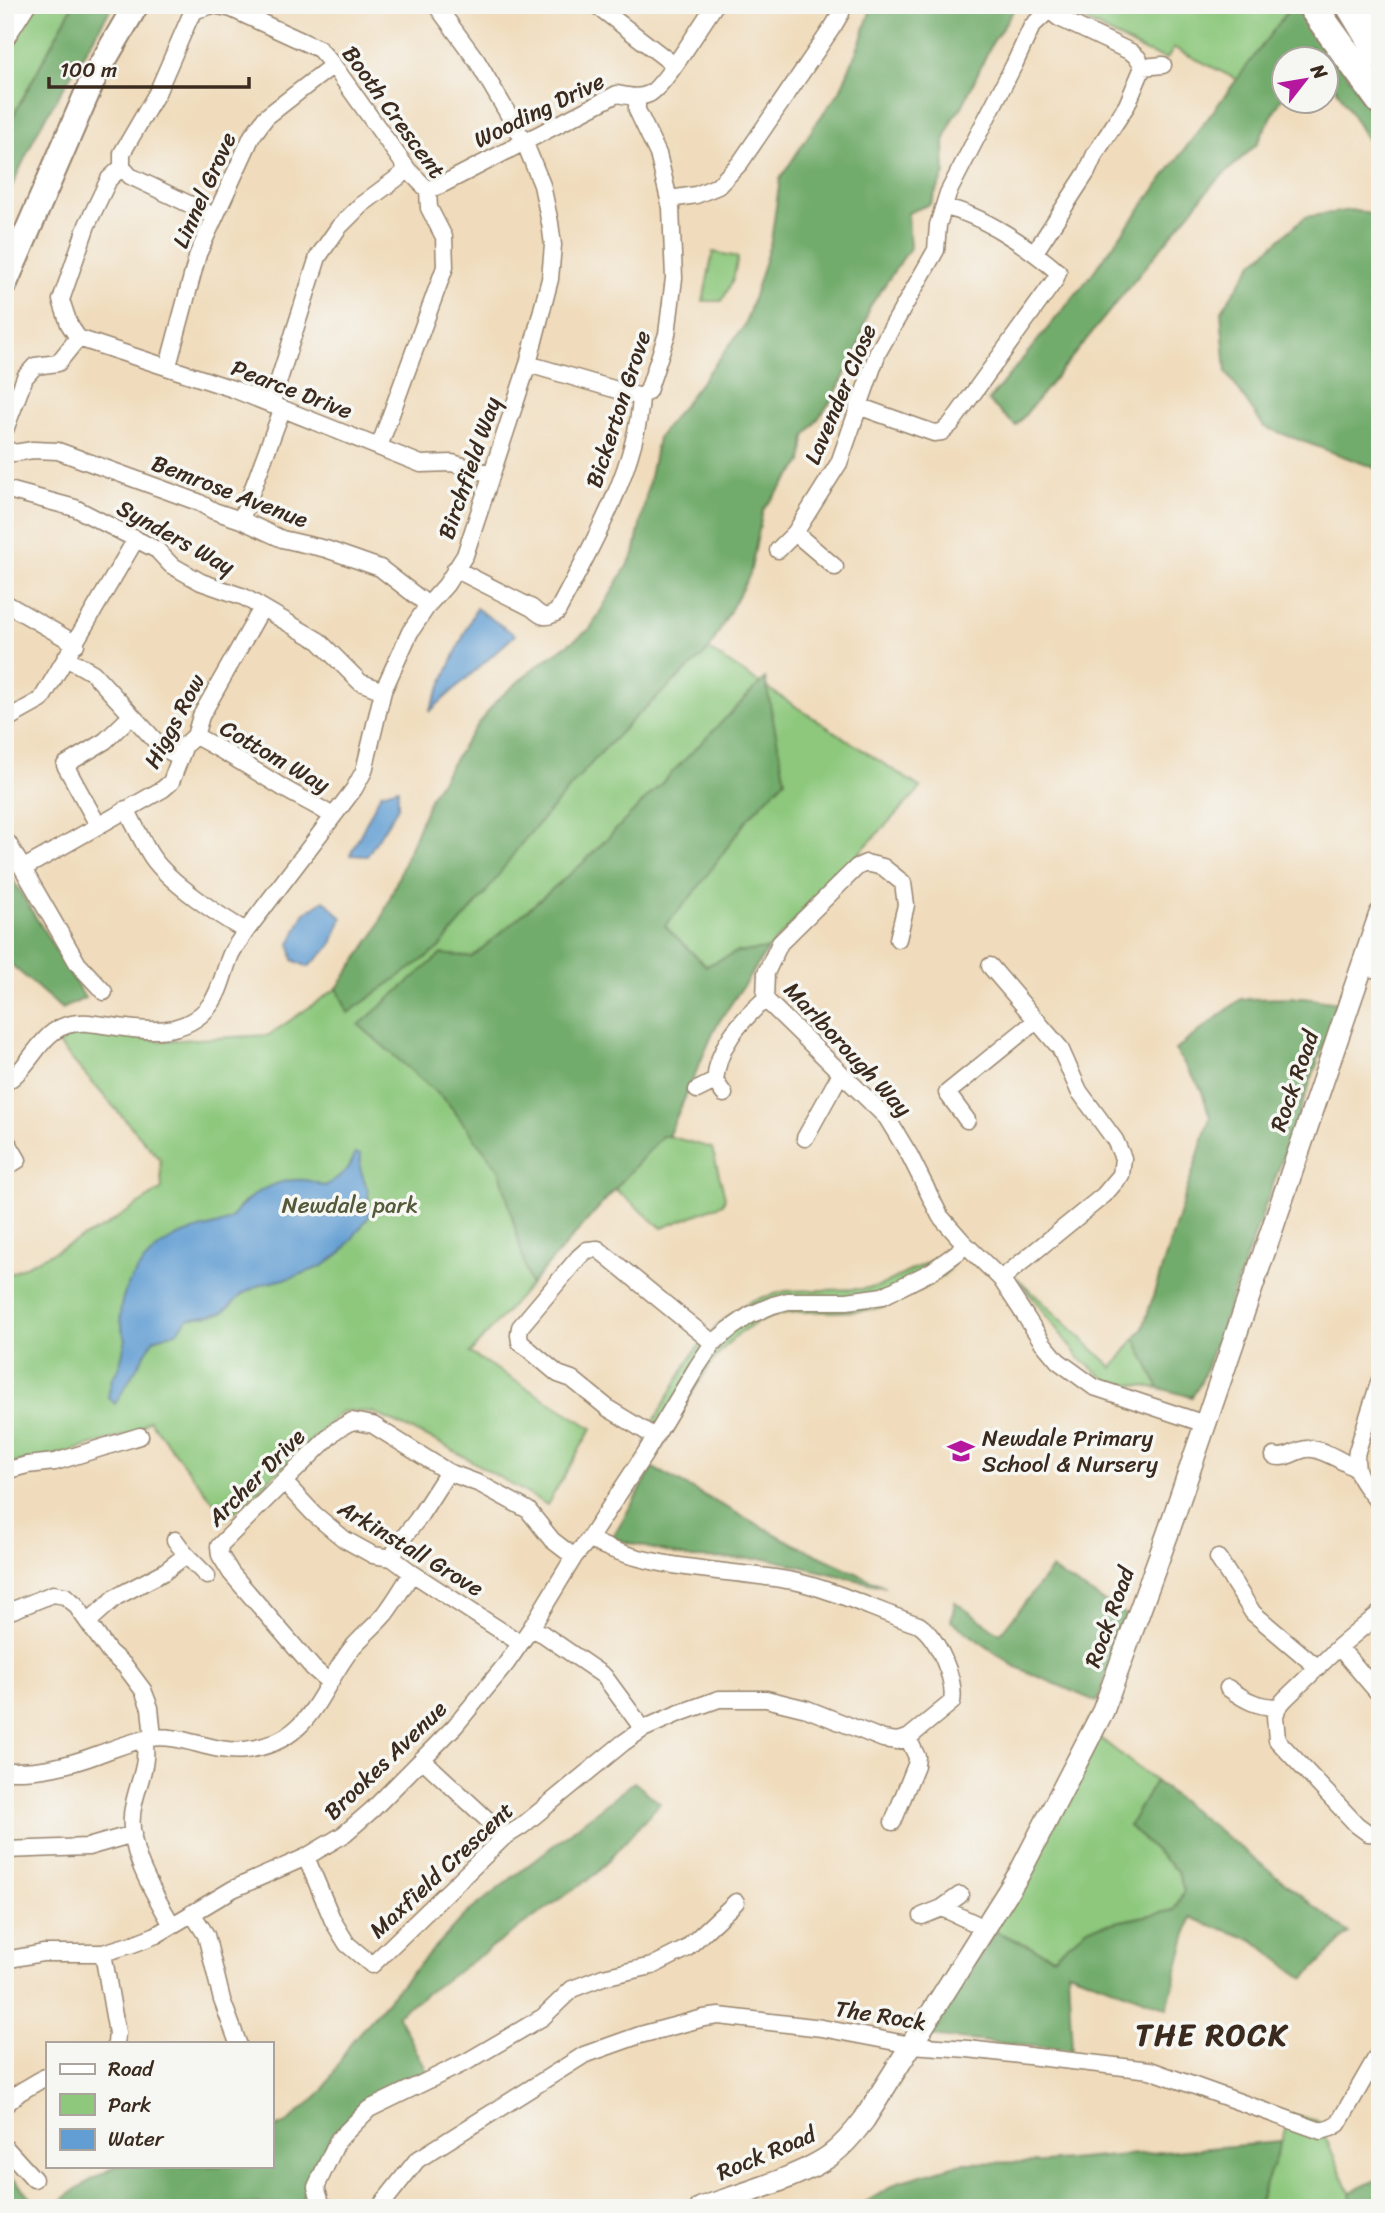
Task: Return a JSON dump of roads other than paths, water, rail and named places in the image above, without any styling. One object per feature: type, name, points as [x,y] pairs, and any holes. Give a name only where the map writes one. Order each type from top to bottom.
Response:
[{"type":"highway","points":[[1311,5],[1380,100]]},
{"type":"highway","points":[[1350,5],[1380,55]]},
{"type":"main road","points":[[5,283],[94,77],[136,5]]},
{"type":"street","points":[[5,40],[27,5]]},
{"type":"street","points":[[214,5],[196,10],[190,18],[157,93],[122,153],[122,167],[130,176],[214,216]]},
{"type":"street","name":"Booth Crescent","points":[[214,5],[232,9],[319,49],[408,170],[428,190],[429,208],[444,237],[445,267],[379,447]]},
{"type":"street","name":"Birchfield Way","points":[[5,1083],[24,1067],[50,1033],[60,1027],[78,1022],[156,1032],[197,1019],[211,1004],[232,954],[246,931],[354,789],[364,771],[383,691],[410,632],[465,555],[528,364],[550,279],[553,245],[542,185],[524,141],[477,61],[436,5]]},
{"type":"street","points":[[596,5],[674,65]]},
{"type":"street","name":"Wooding Drive","points":[[428,190],[617,94],[637,98],[656,89],[715,5]]},
{"type":"street","points":[[670,199],[696,195],[718,186],[740,163],[838,19],[843,5]]},
{"type":"street","points":[[1048,7],[1059,18],[1130,52],[1138,58],[1143,67]]},
{"type":"street","name":"Lavender Close","points":[[778,550],[795,533],[839,463],[878,352],[936,250],[938,225],[948,193],[1032,26],[1048,7]]},
{"type":"street","name":"Linnel Grove","points":[[168,366],[198,254],[252,136],[266,117],[333,65]]},
{"type":"street","points":[[1143,67],[1163,65]]},
{"type":"street","points":[[1035,252],[1127,105],[1143,67]]},
{"type":"street","name":"Bickerton Grove","points":[[454,569],[532,608],[542,617],[548,617],[556,612],[617,492],[636,431],[641,397],[648,391],[667,334],[674,278],[670,199],[658,154],[637,110],[637,98]]},
{"type":"street","points":[[5,430],[25,377],[35,366],[58,363],[78,338],[69,324],[61,300],[87,225],[109,179],[122,167]]},
{"type":"street","points":[[242,520],[318,257],[339,227],[361,205],[408,170]]},
{"type":"street","points":[[858,406],[934,433],[942,432],[951,424],[1055,280],[1058,272],[1035,252],[963,210],[944,207]]},
{"type":"street","name":"Pearce Drive","points":[[78,338],[168,366],[421,464],[452,463],[491,474]]},
{"type":"street","points":[[528,364],[641,397]]},
{"type":"street","name":"Bemrose Avenue","points":[[5,448],[14,453],[33,450],[58,451],[198,502],[214,512],[242,520],[282,539],[326,549],[380,568],[428,605]]},
{"type":"street","name":"Synders Way","points":[[5,489],[75,508],[158,550],[171,565],[201,582],[244,597],[319,641],[360,682],[383,691]]},
{"type":"street","points":[[795,533],[835,566]]},
{"type":"street","points":[[7,714],[41,700],[136,539]]},
{"type":"street","points":[[6,606],[72,651],[161,747],[180,757]]},
{"type":"street","name":"Higgs Row","points":[[24,868],[171,782],[185,745],[195,736],[201,716],[262,608]]},
{"type":"street","points":[[98,825],[65,765],[105,741],[131,716]]},
{"type":"street","name":"Cottom Way","points":[[195,736],[233,755],[262,776],[332,816]]},
{"type":"street","points":[[126,809],[153,858],[172,878],[246,931]]},
{"type":"street","points":[[8,843],[78,964],[104,992]]},
{"type":"street","name":"Marlborough Way","points":[[898,939],[906,905],[903,883],[883,867],[866,863],[857,867],[780,943],[766,974],[765,999],[887,1118],[910,1156],[940,1216],[1001,1279],[1058,1362],[1094,1387],[1205,1424]]},
{"type":"street","name":"Rock Road","points":[[701,2208],[792,2175],[829,2156],[845,2142],[864,2120],[1019,1874],[1103,1711],[1371,968],[1380,914]]},
{"type":"street","points":[[990,966],[1060,1048],[1085,1100],[1119,1147],[1123,1166],[1116,1184],[1001,1279]]},
{"type":"street","points":[[697,1090],[720,1087],[716,1069],[737,1025],[765,999]]},
{"type":"street","points":[[967,1120],[947,1093],[1037,1020]]},
{"type":"street","points":[[806,1138],[822,1124],[841,1073]]},
{"type":"street","points":[[5,1138],[18,1160],[5,1167]]},
{"type":"street","name":"Brookes Avenue","points":[[5,1960],[43,1953],[103,1954],[134,1944],[233,1889],[306,1857],[342,1835],[373,1809],[471,1708],[531,1628],[713,1343],[750,1315],[773,1305],[788,1301],[847,1301],[883,1296],[932,1271],[958,1252],[964,1243]]},
{"type":"street","points":[[655,1437],[609,1409],[572,1380],[558,1374],[520,1342],[520,1327],[579,1257],[587,1250],[598,1249],[713,1343]]},
{"type":"street","points":[[1380,1380],[1357,1451],[1355,1468],[1362,1482],[1380,1503]]},
{"type":"street","name":"Archer Drive","points":[[329,1682],[313,1668],[231,1573],[220,1555],[219,1546],[336,1430],[352,1422],[373,1424],[448,1472],[480,1484],[528,1510],[552,1540],[574,1557]]},
{"type":"street","points":[[5,1471],[55,1462],[141,1436]]},
{"type":"street","points":[[1274,1456],[1284,1458],[1304,1449],[1315,1449],[1355,1468]]},
{"type":"street","points":[[392,1558],[448,1472]]},
{"type":"street","name":"Arkinstall Grove","points":[[284,1482],[314,1514],[344,1539],[373,1555],[392,1558],[520,1643]]},
{"type":"street","points":[[589,1539],[603,1547],[658,1561],[707,1571],[794,1581],[919,1625],[926,1630],[933,1639],[953,1686],[952,1702],[908,1738],[917,1757],[916,1765],[893,1822]]},
{"type":"street","points":[[175,1540],[207,1576]]},
{"type":"street","points":[[88,1622],[116,1597],[164,1572],[186,1555]]},
{"type":"street","points":[[1218,1558],[1252,1613],[1318,1668]]},
{"type":"street","points":[[5,1771],[50,1769],[149,1738],[171,1738],[224,1751],[245,1750],[277,1741],[305,1721],[320,1702],[329,1682],[353,1646],[385,1614],[412,1573]]},
{"type":"street","points":[[5,1611],[53,1594],[65,1596],[75,1604],[109,1652],[125,1666],[143,1690],[150,1707],[149,1738],[146,1763],[131,1818],[133,1834],[150,1885],[172,1925]]},
{"type":"street","points":[[1380,1613],[1339,1647],[1278,1707],[1275,1716],[1278,1740],[1357,1825],[1368,1833],[1380,1834]]},
{"type":"street","points":[[531,1628],[604,1676],[643,1729]]},
{"type":"street","points":[[1339,1647],[1380,1695]]},
{"type":"street","points":[[1228,1688],[1246,1701],[1278,1707]]},
{"type":"street","name":"Maxfield Crescent","points":[[306,1857],[333,1921],[347,1944],[372,1965],[503,1838],[522,1826],[623,1743],[643,1729],[677,1714],[719,1699],[766,1699],[807,1709],[883,1739],[897,1741],[908,1738]]},
{"type":"street","points":[[422,1759],[490,1822],[503,1838]]},
{"type":"street","points":[[5,1850],[88,1847],[133,1834]]},
{"type":"street","points":[[922,1916],[942,1908],[960,1895]]},
{"type":"street","points":[[329,2208],[322,2206],[316,2187],[338,2140],[369,2109],[468,2062],[543,2017],[572,1989],[603,1977],[652,1966],[672,1957],[686,1949],[736,1902]]},
{"type":"street","points":[[942,1908],[985,1928]]},
{"type":"street","points":[[192,1913],[206,1935],[222,2000],[238,2042]]},
{"type":"street","points":[[103,1954],[117,2033],[116,2042]]},
{"type":"street","name":"The Rock","points":[[379,2208],[417,2160],[584,2055],[640,2035],[704,2018],[728,2017],[822,2028],[911,2045],[1150,2070],[1321,2131],[1338,2124],[1380,2051]]},
{"type":"street","points":[[5,2105],[20,2092],[46,2077]]},
{"type":"street","points":[[5,2147],[34,2179]]},
{"type":"water","points":[[476,608],[515,635],[429,712]]},
{"type":"water","points":[[398,788],[398,807],[367,856],[350,855],[381,793]]},
{"type":"water","points":[[324,900],[342,918],[331,946],[308,967],[293,960],[290,944],[304,914]]},
{"type":"water","points":[[355,1153],[361,1155],[360,1168],[368,1191],[370,1215],[342,1252],[323,1266],[294,1277],[263,1284],[244,1293],[222,1313],[188,1319],[176,1332],[154,1339],[115,1404],[108,1397],[126,1339],[120,1311],[123,1297],[137,1270],[147,1258],[177,1236],[227,1221],[247,1200],[270,1186],[296,1180],[325,1186],[347,1169]]},
{"type":"place","name":"Newdale Primary School & Nursery","points":[[961,1451]]},
{"type":"district","name":"THE ROCK","points":[[1212,2035]]},
{"type":"park label","name":"Newdale park","points":[[350,1205]]}]
